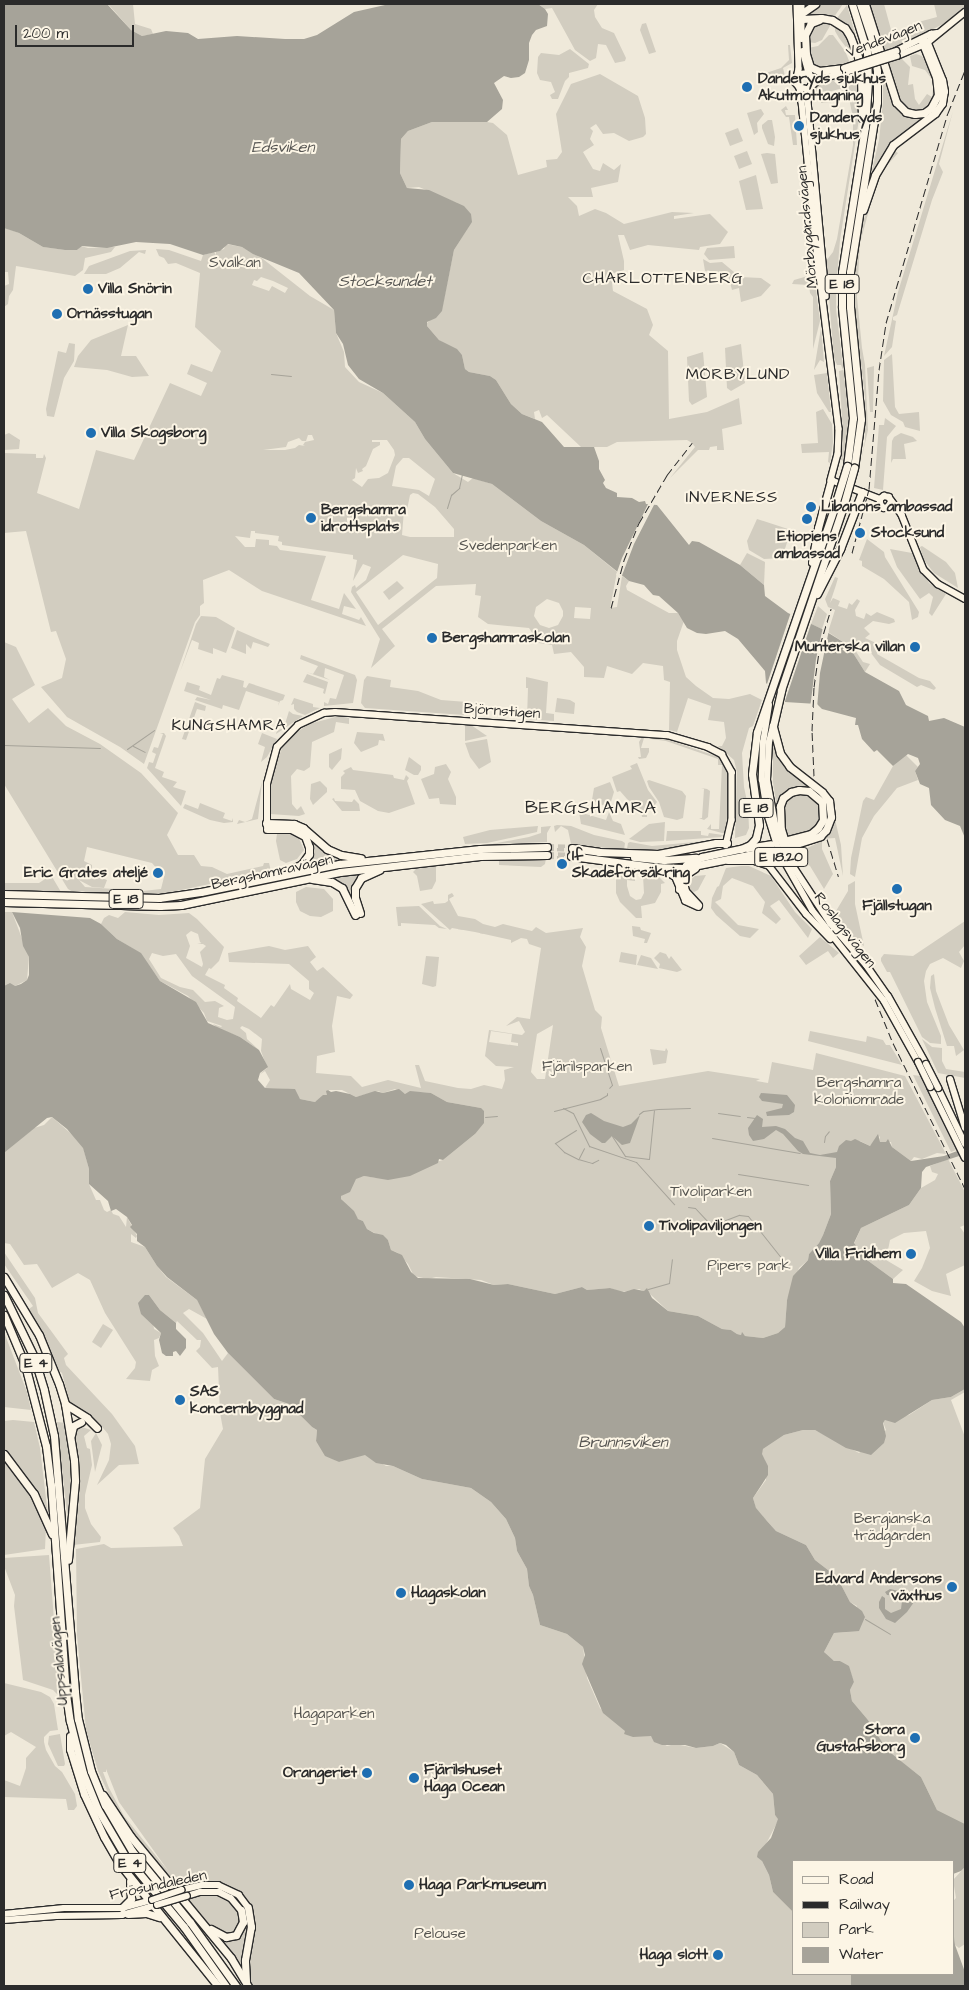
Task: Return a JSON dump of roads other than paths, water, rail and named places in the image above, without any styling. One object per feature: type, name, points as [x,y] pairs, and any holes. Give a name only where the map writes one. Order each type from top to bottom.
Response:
[{"type":"highway","points":[[801,16],[816,4]]},
{"type":"highway","name":"E 18","points":[[851,468],[854,418],[842,307],[842,272],[868,102],[867,52],[852,4]]},
{"type":"highway","name":"E 18","points":[[766,725],[779,697],[811,603],[818,590],[839,506],[851,468],[861,418],[850,307],[850,272],[877,102],[873,43],[860,4]]},
{"type":"highway","points":[[865,4],[896,102],[906,112],[914,114],[924,113],[931,108],[938,95],[936,77],[924,42]]},
{"type":"highway","points":[[801,16],[826,19],[845,28],[854,45],[858,57],[862,85],[861,154]]},
{"type":"highway","points":[[826,19],[815,21],[806,30],[808,63],[813,70],[845,70]]},
{"type":"highway","points":[[856,229],[884,158],[904,136],[936,113],[942,103],[944,91],[942,80],[924,42]]},
{"type":"highway","points":[[807,586],[818,528],[831,480]]},
{"type":"highway","points":[[818,590],[840,548],[862,492]]},
{"type":"highway","name":"E 18","points":[[741,849],[753,842],[758,832],[752,774],[766,725],[769,701],[807,586],[839,506]]},
{"type":"highway","name":"E 18","points":[[766,725],[784,760],[822,792],[828,801],[831,811],[829,825],[822,834],[789,843],[811,834],[824,820],[822,802],[809,791],[802,789],[791,792],[784,798],[780,806],[781,830],[792,866]]},
{"type":"highway","points":[[266,826],[294,824],[303,828],[327,849],[341,855],[377,859]]},
{"type":"highway","points":[[266,826],[298,832],[305,836],[309,847],[309,854],[302,864],[276,876]]},
{"type":"highway","points":[[697,866],[686,874],[683,882],[688,895],[698,906],[685,900],[675,876],[671,872],[654,867],[571,852],[658,854],[716,843],[726,844]]},
{"type":"highway","points":[[599,852],[664,860],[702,857],[741,849],[772,847],[697,866],[683,868],[654,867]]},
{"type":"highway","name":"Bergshamravägen","points":[[4,894],[159,898],[377,859],[480,848],[546,851],[480,856],[333,873],[181,905],[4,902]]},
{"type":"highway","points":[[679,889],[679,878],[683,868],[702,857]]},
{"type":"highway","points":[[292,881],[324,879],[338,885],[346,893],[358,914],[354,893],[358,882],[373,871],[393,865]]},
{"type":"highway","points":[[4,1277],[39,1335],[59,1384],[64,1404],[74,1460],[74,1507],[66,1573]]},
{"type":"highway","name":"Uppsalavägen","points":[[4,1295],[34,1356],[54,1436],[78,1719],[85,1750],[97,1787],[117,1827],[132,1851],[195,1928],[236,1986]]},
{"type":"highway","name":"Uppsalavägen","points":[[4,1315],[25,1365],[36,1401],[51,1486],[70,1721],[84,1773],[109,1831],[125,1856],[184,1927],[226,1986]]},
{"type":"highway","points":[[64,1404],[93,1422],[96,1428]]},
{"type":"highway","points":[[70,1438],[73,1426],[81,1422]]},
{"type":"highway","points":[[4,1454],[40,1504],[55,1542]]},
{"type":"highway","points":[[70,1721],[70,1749],[84,1794],[104,1837],[129,1879],[152,1903],[161,1917],[218,1986]]},
{"type":"highway","points":[[97,1787],[131,1837],[198,1917],[230,1958],[247,1985]]},
{"type":"highway","points":[[122,1908],[129,1902],[132,1895],[129,1879]]},
{"type":"highway","points":[[198,1917],[221,1936],[231,1937],[242,1927],[245,1909]]},
{"type":"highway","points":[[245,1909],[251,1919],[245,1960],[247,1985]]},
{"type":"highway","points":[[128,1914],[146,1913],[161,1917]]},
{"type":"main road","name":"Roslagsvägen","points":[[766,725],[768,791],[777,831],[792,866],[830,923],[878,981],[926,1064],[934,1087]]},
{"type":"main road","name":"Roslagsvägen","points":[[766,725],[762,780],[767,813],[774,840],[794,883],[812,910],[884,1001],[934,1087],[962,1142],[965,1158]]},
{"type":"main road","points":[[719,861],[754,861],[769,866],[806,914],[859,967]]},
{"type":"main road","points":[[950,1079],[965,1128]]},
{"type":"street","points":[[797,4],[801,16],[804,60],[810,73],[812,86],[808,90],[800,88],[796,80],[799,74],[801,16],[802,4]]},
{"type":"street","name":"Vendevägen","points":[[812,86],[818,80],[896,54],[924,42],[965,12]]},
{"type":"street","name":"Vendevägen","points":[[810,73],[845,70]]},
{"type":"street","points":[[799,74],[810,73]]},
{"type":"street","name":"Mörbygårdsvägen","points":[[812,86],[808,101],[825,272],[825,306]]},
{"type":"street","name":"Mörbygårdsvägen","points":[[800,88],[818,260],[839,429],[838,454],[831,480]]},
{"type":"street","points":[[831,480],[880,500],[880,505],[884,508],[888,507],[891,502],[908,526],[924,570],[938,584],[965,598]]},
{"type":"street","name":"Björnstigen","points":[[266,826],[267,784],[277,747],[298,725],[324,713],[335,712],[667,735],[708,747],[722,754],[732,772],[732,820],[726,844]]},
{"type":"street","name":"Frösundaleden","points":[[4,1920],[128,1914],[182,1890],[202,1885],[218,1885],[239,1894],[245,1909]]},
{"type":"street","name":"Frösundaleden","points":[[4,1914],[64,1908],[122,1908],[200,1892],[219,1892],[231,1898],[245,1909]]},
{"type":"water","points":[[4,4],[107,4],[131,30],[142,36],[166,31],[188,33],[198,39],[237,36],[304,39],[317,35],[354,12],[385,5],[538,4],[545,9],[548,14],[547,26],[536,30],[532,35],[529,43],[529,60],[525,73],[519,77],[511,78],[504,76],[494,83],[503,100],[502,109],[487,122],[432,122],[408,131],[401,139],[400,173],[407,188],[429,190],[464,206],[471,214],[472,222],[454,250],[442,311],[436,318],[427,322],[427,326],[439,340],[457,349],[462,355],[465,369],[469,372],[490,376],[496,380],[511,404],[522,414],[542,422],[564,447],[594,447],[599,461],[599,469],[605,480],[603,483],[606,488],[617,493],[617,497],[632,498],[639,502],[645,501],[646,504],[657,505],[689,545],[692,541],[699,542],[740,565],[764,585],[765,596],[788,613],[822,629],[848,645],[865,672],[899,691],[906,705],[928,716],[929,721],[944,718],[965,727],[965,838],[960,826],[945,820],[931,805],[929,788],[920,784],[915,771],[920,764],[918,758],[908,754],[893,766],[877,750],[874,752],[862,739],[858,725],[855,725],[856,718],[822,709],[817,704],[785,702],[766,683],[765,671],[738,639],[725,631],[706,634],[697,633],[687,628],[678,613],[659,596],[653,595],[644,585],[629,581],[584,545],[541,521],[492,484],[453,473],[425,439],[415,422],[383,393],[359,379],[348,365],[343,344],[336,333],[334,310],[299,273],[253,254],[242,247],[228,244],[220,251],[203,255],[170,244],[136,242],[107,248],[82,246],[77,250],[65,250],[43,247],[19,233],[4,228]]},
{"type":"water","name":"Brunnsviken","points":[[12,912],[90,918],[101,924],[117,939],[141,953],[160,981],[196,1002],[208,1023],[240,1037],[259,1050],[268,1067],[260,1073],[258,1080],[265,1088],[295,1089],[300,1099],[315,1102],[323,1095],[327,1095],[326,1091],[328,1090],[356,1097],[375,1091],[383,1093],[399,1089],[405,1094],[410,1091],[431,1093],[447,1102],[481,1108],[484,1111],[484,1123],[475,1134],[443,1160],[439,1159],[438,1163],[410,1176],[388,1180],[364,1176],[356,1179],[350,1192],[341,1196],[341,1199],[354,1211],[358,1219],[363,1221],[367,1229],[383,1235],[388,1240],[391,1250],[402,1255],[411,1272],[418,1278],[470,1279],[494,1285],[508,1284],[555,1294],[582,1287],[587,1290],[610,1288],[624,1292],[634,1289],[644,1291],[647,1288],[652,1298],[668,1311],[698,1316],[722,1329],[731,1330],[741,1335],[742,1332],[745,1336],[763,1338],[778,1333],[785,1327],[787,1300],[793,1276],[808,1260],[809,1254],[819,1243],[823,1235],[831,1214],[830,1181],[836,1167],[836,1158],[803,1154],[783,1134],[776,1130],[764,1139],[753,1141],[749,1135],[748,1128],[757,1115],[763,1119],[762,1127],[776,1126],[785,1129],[795,1138],[803,1141],[810,1153],[820,1155],[837,1152],[839,1146],[846,1140],[851,1141],[855,1139],[870,1146],[878,1134],[880,1142],[886,1142],[888,1139],[892,1147],[911,1161],[944,1156],[965,1148],[965,1154],[926,1167],[922,1172],[921,1188],[909,1205],[861,1228],[854,1243],[867,1260],[893,1279],[893,1283],[906,1284],[961,1322],[965,1328],[965,1389],[951,1397],[932,1400],[895,1423],[885,1420],[883,1423],[886,1436],[884,1443],[871,1455],[846,1448],[815,1430],[803,1430],[784,1435],[763,1449],[762,1454],[768,1466],[768,1475],[753,1498],[756,1508],[776,1531],[806,1545],[815,1560],[837,1577],[850,1602],[862,1611],[865,1617],[859,1631],[834,1633],[824,1652],[834,1661],[840,1661],[849,1666],[854,1682],[850,1690],[852,1701],[868,1720],[887,1750],[921,1777],[937,1810],[965,1824],[965,1867],[954,1874],[954,1860],[792,1860],[792,1911],[773,1892],[769,1875],[762,1861],[757,1857],[758,1852],[771,1838],[778,1819],[775,1815],[773,1794],[757,1775],[739,1765],[734,1752],[726,1745],[720,1743],[713,1746],[696,1748],[685,1745],[662,1745],[654,1742],[651,1736],[633,1737],[624,1734],[625,1731],[603,1713],[582,1664],[585,1655],[583,1647],[567,1634],[540,1625],[529,1586],[527,1569],[517,1551],[515,1538],[506,1519],[491,1502],[471,1488],[422,1479],[393,1466],[376,1463],[365,1455],[339,1462],[325,1456],[316,1441],[317,1430],[289,1404],[274,1399],[228,1353],[214,1334],[197,1300],[167,1277],[157,1266],[145,1247],[137,1241],[137,1234],[130,1227],[132,1225],[127,1217],[116,1209],[111,1211],[108,1201],[89,1184],[89,1169],[83,1148],[67,1129],[52,1117],[47,1118],[4,1153],[4,986],[10,983],[15,986],[21,984],[27,980],[29,975],[29,957],[23,946],[20,928]]},
{"type":"water","points":[[761,1093],[787,1095],[795,1105],[794,1112],[789,1115],[767,1116],[766,1112],[782,1108],[783,1104],[762,1101],[759,1097]]},
{"type":"water","points":[[591,1113],[604,1121],[623,1127],[631,1124],[640,1115],[630,1143],[622,1145],[612,1136],[605,1143],[602,1143],[590,1134],[582,1122],[586,1115]]},
{"type":"water","points":[[145,1295],[149,1295],[160,1310],[176,1323],[176,1329],[186,1339],[186,1348],[180,1356],[176,1351],[173,1352],[173,1356],[166,1356],[162,1353],[159,1340],[161,1333],[141,1314],[138,1303]]},
{"type":"water","points":[[890,1589],[908,1593],[914,1597],[914,1602],[907,1612],[895,1623],[886,1619],[879,1608],[882,1596],[885,1598],[885,1609],[891,1613],[901,1609],[902,1601],[899,1596],[887,1595],[885,1592]]},
{"type":"water","points":[[954,1936],[955,1945],[965,1972],[965,1986],[851,1986],[851,1975],[954,1975]]},
{"type":"waterway","points":[[271,374],[291,376]]},
{"type":"waterway","points":[[447,508],[451,495],[459,488],[462,474]]},
{"type":"waterway","points":[[127,749],[154,730]]},
{"type":"waterway","points":[[4,745],[100,748]]},
{"type":"waterway","points":[[133,746],[145,752]]},
{"type":"waterway","points":[[600,1048],[612,1085],[609,1088]]},
{"type":"waterway","points":[[554,1111],[600,1099],[607,1095],[607,1093]]},
{"type":"waterway","points":[[563,1108],[573,1113],[589,1146],[636,1162],[674,1204]]},
{"type":"waterway","points":[[639,1114],[643,1111],[658,1109],[690,1108]]},
{"type":"waterway","points":[[612,1136],[625,1156],[649,1159],[654,1110]]},
{"type":"waterway","points":[[718,1113],[740,1116]]},
{"type":"waterway","points":[[485,1117],[497,1116]]},
{"type":"waterway","points":[[747,1117],[755,1118]]},
{"type":"waterway","points":[[576,1130],[555,1143],[564,1152],[578,1159],[592,1163],[598,1160]]},
{"type":"waterway","points":[[824,1142],[825,1136],[829,1131]]},
{"type":"waterway","points":[[712,1138],[800,1153]]},
{"type":"waterway","points":[[579,1158],[584,1148]]},
{"type":"waterway","points":[[738,1174],[808,1185]]},
{"type":"waterway","points":[[688,1207],[695,1208],[707,1221],[715,1224],[739,1215],[748,1216],[786,1264]]},
{"type":"waterway","points":[[648,1289],[669,1283],[672,1259]]},
{"type":"waterway","points":[[865,1619],[890,1634]]},
{"type":"tunnel","points":[[547,847],[572,848]]},
{"type":"tunnel","points":[[547,855],[571,856]]},
{"type":"railway","points":[[852,553],[869,489],[879,370],[886,323],[948,113],[965,70]]},
{"type":"railway","points":[[611,608],[624,560],[639,523],[667,475],[692,443]]},
{"type":"railway","points":[[814,776],[812,731],[814,687],[820,645],[831,609]]},
{"type":"railway","points":[[827,839],[838,876]]},
{"type":"railway","points":[[875,999],[893,1043],[965,1189]]},
{"type":"place","name":"Danderyds sjukhus Akutmottagning","points":[[747,87]]},
{"type":"place","name":"Danderyds sjukhus","points":[[799,126]]},
{"type":"place","name":"Villa Snörin","points":[[88,289]]},
{"type":"place","name":"Ornässtugan","points":[[57,314]]},
{"type":"place","name":"Villa Skogsborg","points":[[91,433]]},
{"type":"place","name":"Libanons ambassad","points":[[811,507]]},
{"type":"place","name":"Bergshamra idrottsplats","points":[[311,518]]},
{"type":"place","name":"Etiopiens ambassad","points":[[807,519]]},
{"type":"place","name":"Stocksund","points":[[860,533]]},
{"type":"place","name":"Bergshamraskolan","points":[[432,638]]},
{"type":"place","name":"Munterska villan","points":[[915,647]]},
{"type":"place","name":"If Skadeförsäkring","points":[[562,864]]},
{"type":"place","name":"Eric Grates ateljé","points":[[158,873]]},
{"type":"place","name":"Fjällstugan","points":[[897,889]]},
{"type":"place","name":"Tivolipaviljongen","points":[[649,1226]]},
{"type":"place","name":"Villa Fridhem","points":[[911,1254]]},
{"type":"place","name":"SAS koncernbyggnad","points":[[180,1400]]},
{"type":"place","name":"Edvard Andersons växthus","points":[[952,1587]]},
{"type":"place","name":"Hagaskolan","points":[[401,1593]]},
{"type":"place","name":"Stora Gustafsborg","points":[[915,1738]]},
{"type":"place","name":"Orangeriet","points":[[367,1773]]},
{"type":"place","name":"Fjärilshuset Haga Ocean","points":[[414,1778]]},
{"type":"place","name":"Haga Parkmuseum","points":[[409,1885]]},
{"type":"place","name":"Haga slott","points":[[718,1955]]},
{"type":"district","name":"CHARLOTTENBERG","points":[[663,278]]},
{"type":"district","name":"MÖRBYLUND","points":[[738,374]]},
{"type":"district","name":"INVERNESS","points":[[732,497]]},
{"type":"district","name":"KUNGSHAMRA","points":[[229,725]]},
{"type":"district","name":"BERGSHAMRA","points":[[591,808]]},
{"type":"water label","name":"Edsviken","points":[[283,147]]},
{"type":"water label","name":"Stocksundet","points":[[385,281]]},
{"type":"park label","name":"Svalkan","points":[[235,263]]},
{"type":"park label","name":"Svedenparken","points":[[508,546]]},
{"type":"park label","name":"Fjärilsparken","points":[[587,1067]]},
{"type":"park label","name":"Bergshamra koloniområde","points":[[859,1090]]},
{"type":"park label","name":"Tivoliparken","points":[[711,1192]]},
{"type":"park label","name":"Pipers park","points":[[749,1266]]},
{"type":"park label","name":"Bergianska trädgården","points":[[892,1526]]},
{"type":"park label","name":"Hagaparken","points":[[334,1714]]},
{"type":"park label","name":"Pelouse","points":[[440,1934]]}]
